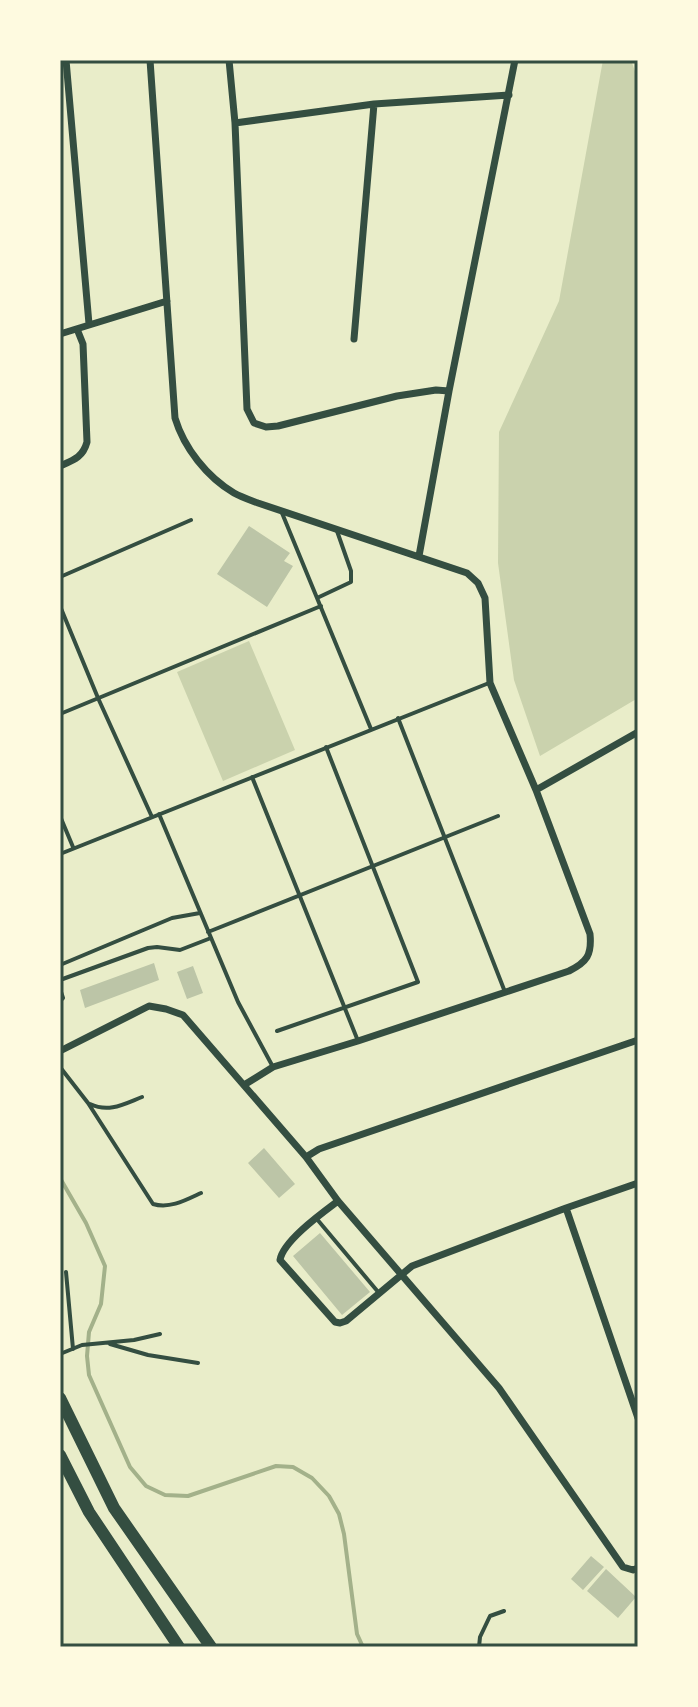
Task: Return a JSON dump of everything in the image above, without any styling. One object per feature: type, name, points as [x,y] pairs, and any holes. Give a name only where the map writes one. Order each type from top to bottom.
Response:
[{"type":"highway","points":[[60,1398],[114,1508],[211,1647]]},
{"type":"highway","points":[[60,1455],[89,1512],[179,1647]]},
{"type":"street","points":[[66,60],[89,324]]},
{"type":"street","points":[[150,60],[175,418],[184,441],[214,478],[234,493],[473,577],[485,598],[490,683],[536,790],[590,934],[591,949],[579,966],[569,971],[273,1067],[244,1085]]},
{"type":"street","points":[[229,60],[235,123],[247,409],[254,423],[266,427],[278,426],[397,396],[449,391]]},
{"type":"street","points":[[419,556],[515,60]]},
{"type":"street","points":[[235,123],[374,104],[509,95]]},
{"type":"street","points":[[354,339],[374,104]]},
{"type":"street","points":[[60,334],[167,301]]},
{"type":"street","points":[[60,466],[79,458],[87,442],[83,344],[77,329]]},
{"type":"street","points":[[536,790],[638,732]]},
{"type":"street","points":[[60,1051],[149,1006],[183,1015],[499,1388],[623,1567],[638,1568]]},
{"type":"street","points":[[306,1157],[319,1149],[638,1040]]},
{"type":"street","points":[[338,1201],[282,1250],[280,1260],[335,1322],[340,1323],[412,1266],[638,1183]]},
{"type":"street","points":[[566,1208],[638,1418]]},
{"type":"lane","points":[[281,510],[371,729]]},
{"type":"lane","points":[[60,577],[191,520]]},
{"type":"lane","points":[[317,598],[351,582],[351,571],[337,528]]},
{"type":"lane","points":[[60,606],[152,817]]},
{"type":"lane","points":[[60,714],[321,606]]},
{"type":"lane","points":[[60,854],[490,683]]},
{"type":"lane","points":[[398,718],[505,992]]},
{"type":"lane","points":[[277,1031],[418,982],[326,747]]},
{"type":"lane","points":[[252,777],[358,1041]]},
{"type":"lane","points":[[159,814],[238,1002],[273,1067]]},
{"type":"lane","points":[[60,816],[73,848]]},
{"type":"lane","points":[[208,932],[498,816]]},
{"type":"lane","points":[[60,965],[172,918],[200,913]]},
{"type":"lane","points":[[60,980],[148,948],[180,950],[211,938]]},
{"type":"lane","points":[[60,989],[63,998],[60,1001]]},
{"type":"lane","points":[[60,1067],[88,1103],[153,1204],[170,1205],[201,1193]]},
{"type":"lane","points":[[88,1103],[101,1109],[142,1097]]},
{"type":"lane","points":[[316,1218],[379,1293]]},
{"type":"lane","points":[[66,1272],[73,1349]]},
{"type":"lane","points":[[60,1354],[82,1345],[160,1334]]},
{"type":"lane","points":[[103,1342],[148,1355],[198,1363]]},
{"type":"lane","points":[[479,1647],[480,1637],[490,1616],[504,1611]]},
{"type":"green space","points":[[603,60],[631,60],[638,80],[638,698],[540,756],[514,680],[498,563],[499,432],[559,301]]},
{"type":"green space","points":[[249,641],[295,750],[223,781],[177,672]]},
{"type":"building","points":[[249,526],[290,553],[284,561],[293,566],[267,607],[217,574]]},
{"type":"building","points":[[154,963],[159,980],[85,1008],[80,990]]},
{"type":"building","points":[[193,966],[203,993],[187,999],[177,972]]},
{"type":"building","points":[[264,1148],[295,1184],[279,1198],[248,1163]]},
{"type":"building","points":[[320,1233],[370,1292],[342,1315],[293,1256]]},
{"type":"building","points":[[591,1556],[604,1567],[583,1590],[571,1579]]},
{"type":"building","points":[[606,1569],[636,1597],[618,1618],[587,1591]]},
{"type":"waterway","points":[[60,1178],[86,1223],[105,1266],[101,1304],[89,1332],[89,1375],[130,1467],[146,1486],[165,1495],[188,1496],[276,1466],[293,1467],[312,1478],[329,1496],[339,1514],[357,1634],[363,1647]]}]
